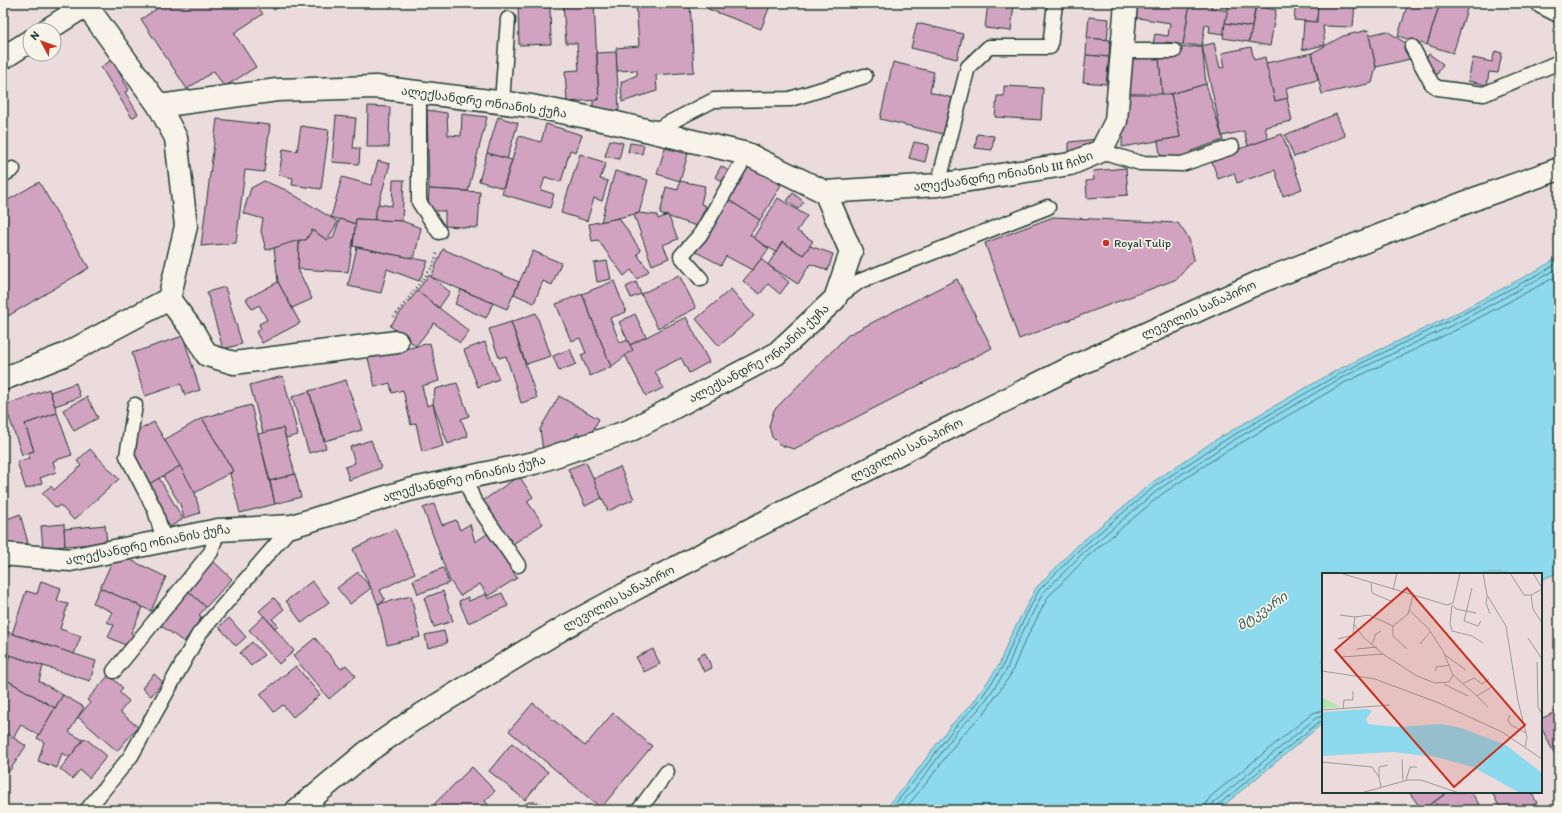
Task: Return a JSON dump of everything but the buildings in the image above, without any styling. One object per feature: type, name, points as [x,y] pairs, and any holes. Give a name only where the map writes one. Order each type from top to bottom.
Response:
[{"type":"street","name":"ალექსანდრე ონიანის III ჩიხი","points":[[825,192],[938,185],[1070,164],[1101,151],[1116,121],[1126,3]]},
{"type":"street","points":[[1543,3],[1559,11]]},
{"type":"street","points":[[3,379],[64,355],[169,299],[186,226],[176,138],[159,106],[88,4],[60,22]]},
{"type":"street","points":[[3,58],[22,46]]},
{"type":"street","name":"ალექსანდრე ონიანის ქუჩა","points":[[3,554],[70,560],[218,530],[292,526],[409,490],[534,463],[629,431],[776,354],[835,299],[851,252],[825,192],[747,154],[653,131],[538,107],[376,87],[277,90],[159,106]]},
{"type":"street","name":"ლევილის სანაპირო","points":[[297,810],[367,752],[413,720],[565,627],[644,584],[933,436],[1062,372],[1262,281],[1477,198],[1559,169]]},
{"type":"street","points":[[169,299],[193,331],[207,355],[234,363],[396,342]]},
{"type":"lane","points":[[938,185],[968,67],[989,47],[1050,46],[1055,3]]},
{"type":"lane","points":[[502,102],[508,20]]},
{"type":"lane","points":[[1412,47],[1432,84],[1438,88],[1484,94],[1559,62]]},
{"type":"lane","points":[[1122,50],[1174,51]]},
{"type":"lane","points":[[653,131],[714,100],[790,100],[865,76]]},
{"type":"lane","points":[[419,93],[419,202],[439,232]]},
{"type":"lane","points":[[1101,151],[1140,163],[1182,164],[1232,147]]},
{"type":"lane","points":[[701,279],[681,256],[700,235],[747,154]]},
{"type":"lane","points":[[835,299],[860,281],[1048,207]]},
{"type":"lane","points":[[135,405],[127,456],[154,510],[164,541]]},
{"type":"lane","points":[[465,478],[473,498],[518,565]]},
{"type":"lane","points":[[87,810],[131,756],[199,634],[292,526]]},
{"type":"lane","points":[[114,671],[211,552],[218,530]]},
{"type":"lane","points":[[639,810],[667,772]]},
{"type":"path","points":[[373,345],[433,266],[441,236],[439,232]]},
{"type":"water","name":"მტკვარი","points":[[1559,257],[1559,572],[1542,580],[1542,573],[1322,573],[1322,724],[1218,810],[885,810],[951,725],[973,703],[999,665],[1009,639],[1036,588],[1078,545],[1153,482],[1217,439],[1337,370],[1451,316]]},
{"type":"place","name":"Royal Tulip","points":[[1106,243]]}]
